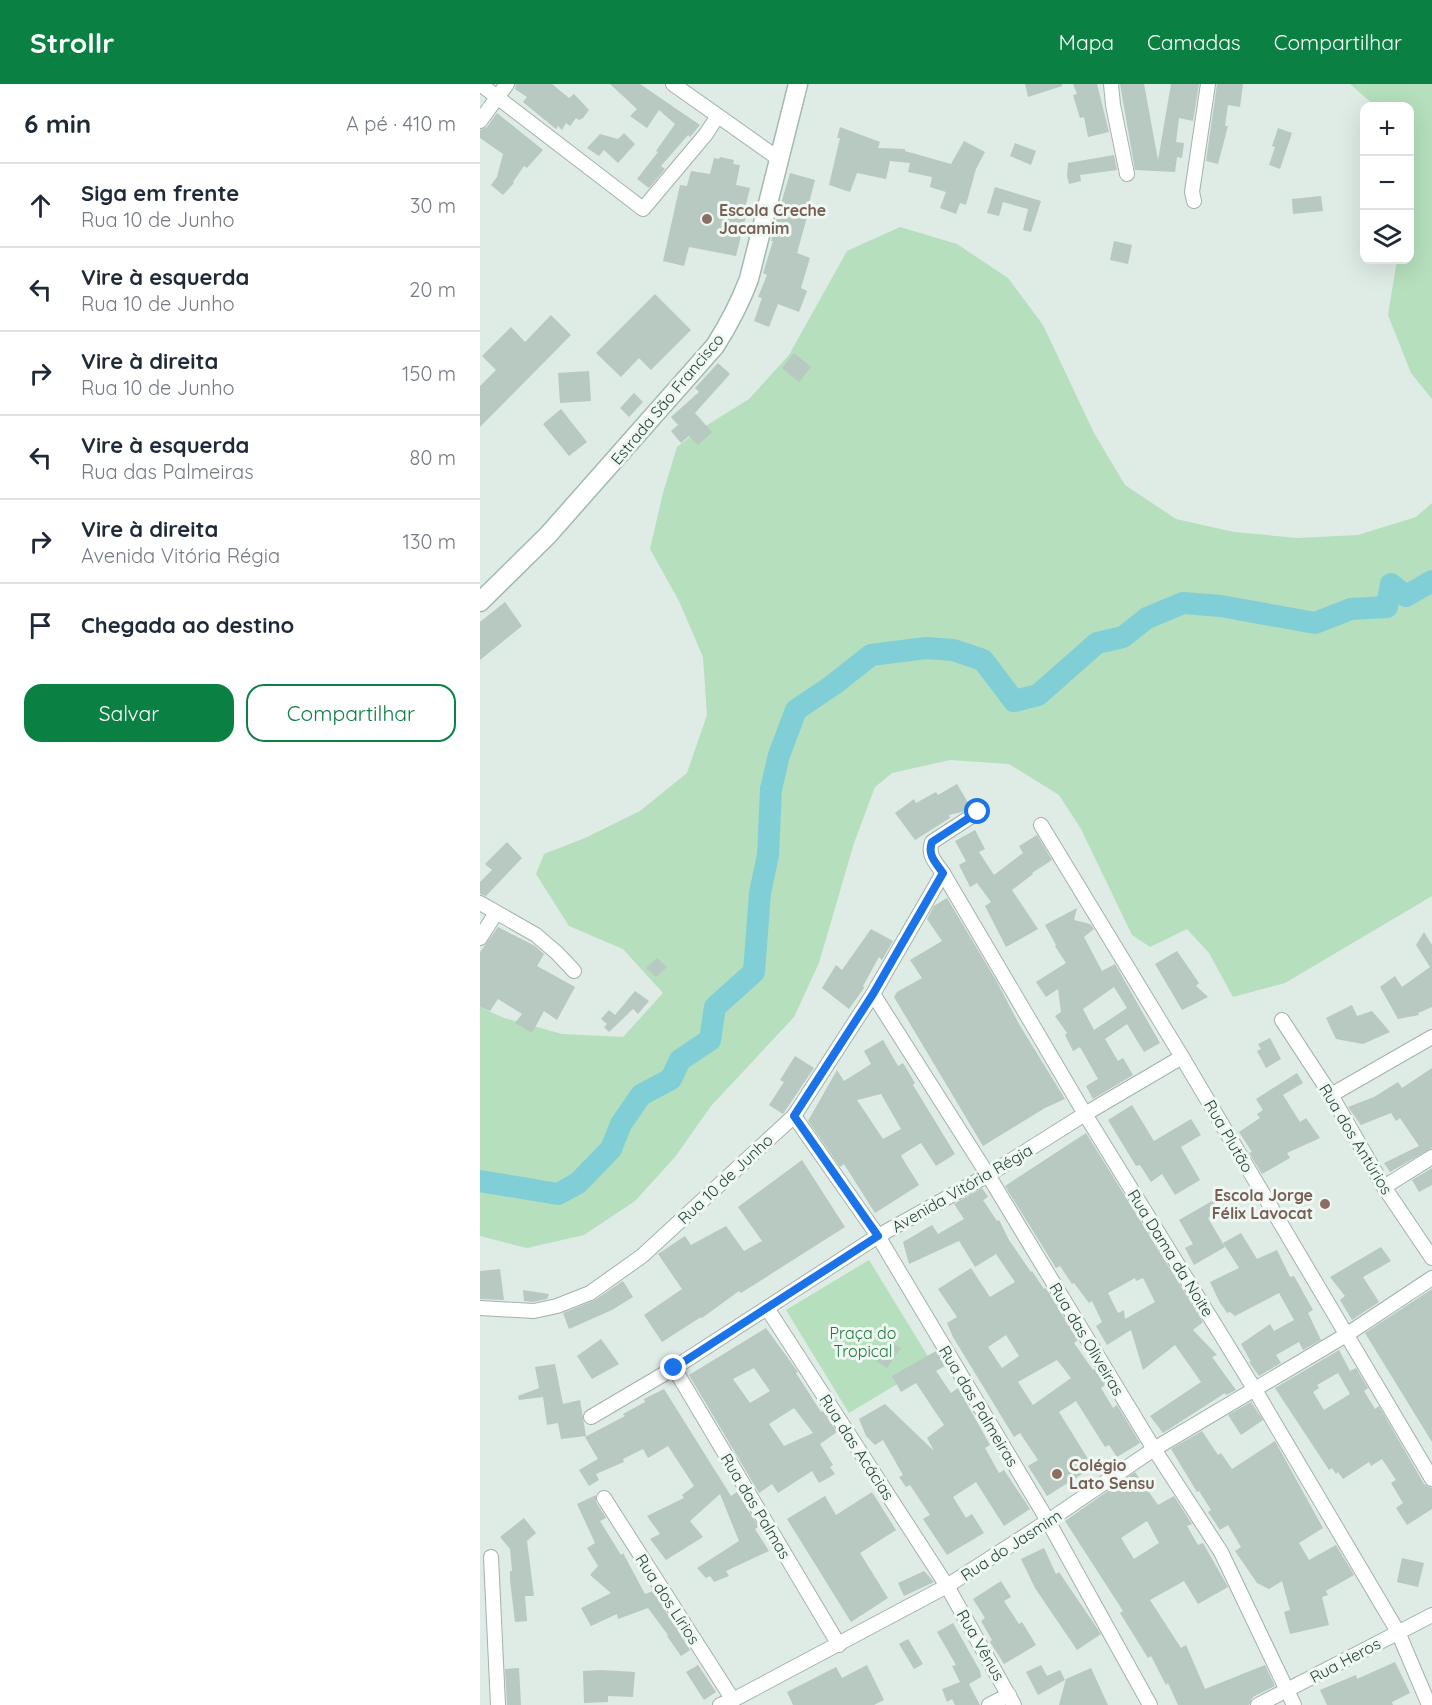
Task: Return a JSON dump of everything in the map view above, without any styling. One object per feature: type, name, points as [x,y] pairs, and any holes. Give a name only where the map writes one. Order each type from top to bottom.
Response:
[{"type":"street","points":[[480,84],[643,209],[706,134],[717,117]]},
{"type":"street","points":[[480,121],[507,84]]},
{"type":"street","points":[[673,84],[779,159]]},
{"type":"street","name":"Estrada São Francisco","points":[[480,602],[562,519],[715,346],[740,304],[748,279],[798,84]]},
{"type":"street","points":[[1111,84],[1127,174]]},
{"type":"street","points":[[1194,201],[1192,192],[1208,84]]},
{"type":"street","points":[[943,873],[931,855],[929,849],[932,842],[978,812]]},
{"type":"street","name":"Rua Plutão","points":[[1041,825],[1182,1057],[1432,1479]]},
{"type":"street","name":"Rua 10 de Junho","points":[[480,1308],[534,1311],[557,1306],[590,1293],[642,1256],[794,1116],[873,994],[943,873]]},
{"type":"street","name":"Rua Dama da Noite","points":[[943,873],[1085,1114],[1255,1390],[1398,1632],[1429,1705]]},
{"type":"street","points":[[480,903],[536,935],[574,971]]},
{"type":"street","points":[[480,938],[496,913]]},
{"type":"street","name":"Rua das Oliveiras","points":[[873,994],[988,1175],[1154,1449],[1221,1552],[1294,1705]]},
{"type":"street","name":"Rua dos Antúrios","points":[[1282,1020],[1331,1095],[1384,1187],[1432,1258]]},
{"type":"street","points":[[1331,1095],[1432,1036]]},
{"type":"street","name":"Avenida Vitória Régia","points":[[591,1417],[674,1368],[878,1236],[988,1175],[1182,1057]]},
{"type":"street","name":"Rua das Palmeiras","points":[[794,1116],[878,1236],[1048,1521],[1150,1705]]},
{"type":"street","points":[[1384,1187],[1432,1157]]},
{"type":"street","name":"Rua do Jasmim","points":[[726,1703],[947,1586],[1154,1449],[1346,1335],[1432,1278]]},
{"type":"street","name":"Rua das Acácias","points":[[767,1308],[947,1586]]},
{"type":"street","name":"Rua das Palmas","points":[[674,1368],[839,1645]]},
{"type":"street","name":"Rua dos Lírios","points":[[604,1498],[726,1703]]},
{"type":"street","points":[[491,1557],[498,1705]]},
{"type":"street","name":"Rua Vênus","points":[[947,1586],[1012,1700]]},
{"type":"street","name":"Rua Heros","points":[[1258,1705],[1432,1615]]},
{"type":"street","points":[[989,1705],[1012,1700]]},
{"type":"green space","points":[[1350,84],[1432,84],[1432,399],[1411,373],[1388,315],[1396,264],[1414,264],[1414,102],[1370,102]]},
{"type":"green space","points":[[900,227],[957,244],[1008,278],[1043,325],[1094,433],[1125,485],[1176,519],[1234,532],[1297,538],[1358,535],[1416,517],[1432,503],[1432,896],[1285,983],[1233,997],[1209,953],[1187,929],[1150,947],[1132,935],[1081,829],[1059,795],[1009,764],[950,760],[892,773],[875,787],[854,843],[819,963],[794,1017],[711,1106],[675,1157],[635,1201],[584,1235],[527,1248],[480,1236],[480,1007],[504,1018],[562,1034],[623,1037],[663,993],[623,949],[569,926],[536,874],[544,854],[585,838],[640,811],[687,773],[707,715],[703,657],[679,601],[650,549],[677,447],[696,432],[749,399],[789,355],[847,251]]},
{"type":"green space","name":"Praça do Tropical","points":[[869,1260],[932,1363],[849,1413],[786,1310]]},
{"type":"building","points":[[516,84],[552,84],[569,98],[574,94],[589,110],[583,118],[579,120],[576,118],[570,126],[566,123],[562,130],[558,126],[556,129],[523,102],[527,97],[515,89]]},
{"type":"building","points":[[610,84],[640,84],[700,125],[690,137],[688,135],[661,166],[665,169],[649,188],[637,179],[658,152],[656,151],[675,124],[659,110],[647,128],[630,116],[637,109]]},
{"type":"building","points":[[1025,84],[1062,84],[1062,86],[1028,97]]},
{"type":"building","points":[[1073,84],[1097,84],[1109,132],[1088,137],[1084,117],[1080,118],[1073,95],[1077,94]]},
{"type":"building","points":[[1120,84],[1144,84],[1158,160],[1171,84],[1199,84],[1193,121],[1179,118],[1176,142],[1184,143],[1182,158],[1177,157],[1175,172],[1135,170]]},
{"type":"building","points":[[1217,84],[1243,84],[1240,107],[1228,105],[1225,126],[1228,126],[1218,164],[1206,161]]},
{"type":"building","points":[[497,113],[543,150],[527,168],[524,166],[514,183],[503,195],[491,185],[497,177],[503,154],[480,138],[480,130],[487,127]]},
{"type":"building","points":[[840,127],[880,142],[878,148],[905,149],[905,151],[951,164],[964,141],[985,152],[976,169],[966,205],[960,203],[956,214],[940,208],[946,192],[930,187],[932,177],[908,172],[910,163],[890,161],[886,179],[857,173],[850,192],[829,185],[840,138],[837,138]]},
{"type":"building","points":[[1278,128],[1292,133],[1280,169],[1269,165]]},
{"type":"building","points":[[624,133],[635,144],[618,163],[604,150],[599,156],[587,148],[600,134],[618,139]]},
{"type":"building","points":[[1015,143],[1036,151],[1031,165],[1010,156]]},
{"type":"building","points":[[1114,155],[1117,170],[1080,175],[1081,181],[1069,184],[1068,163]]},
{"type":"building","points":[[720,157],[734,160],[733,164],[740,165],[736,185],[750,188],[736,256],[689,247],[684,266],[663,261],[680,185],[687,186],[691,171],[710,174],[714,158],[719,159]]},
{"type":"building","points":[[790,173],[815,180],[797,253],[810,258],[801,288],[807,291],[799,312],[778,304],[769,327],[754,321],[762,298],[758,297],[767,275],[763,273]]},
{"type":"building","points":[[995,187],[1041,201],[1031,232],[1023,230],[1028,209],[1003,202],[999,216],[987,213]]},
{"type":"building","points":[[1321,196],[1323,211],[1293,214],[1292,199]]},
{"type":"building","points":[[1114,241],[1132,245],[1128,264],[1110,260]]},
{"type":"building","points":[[655,294],[691,330],[651,370],[639,358],[621,377],[596,353]]},
{"type":"building","points":[[551,315],[571,335],[480,427],[480,386],[496,370],[482,356],[511,327],[525,342]]},
{"type":"building","points":[[794,353],[811,367],[799,382],[782,368]]},
{"type":"building","points":[[718,363],[730,374],[695,413],[712,432],[698,445],[689,436],[681,443],[671,431],[678,425],[671,417],[699,392],[695,388]]},
{"type":"building","points":[[589,371],[591,401],[560,403],[558,373]]},
{"type":"building","points":[[634,393],[643,402],[629,417],[620,408]]},
{"type":"building","points":[[561,409],[587,442],[569,456],[543,424]]},
{"type":"building","points":[[505,602],[522,626],[480,660],[480,622]]},
{"type":"building","points":[[957,784],[970,806],[962,812],[949,815],[950,818],[915,840],[895,813],[914,799],[916,803],[936,792],[938,795]]},
{"type":"building","points":[[975,830],[985,849],[979,852],[994,875],[1023,853],[1019,846],[1037,835],[1052,860],[1012,890],[1038,929],[1006,947],[985,906],[991,902],[977,883],[970,887],[959,865],[966,861],[955,841]]},
{"type":"building","points":[[507,842],[522,858],[486,896],[480,894],[480,882],[492,870],[485,864]]},
{"type":"building","points":[[947,898],[1065,1099],[1045,1108],[983,1146],[894,997],[897,992],[922,978],[910,960],[942,941],[927,919],[934,906]]},
{"type":"building","points":[[1077,908],[1074,920],[1090,924],[1094,929],[1084,937],[1102,971],[1115,964],[1160,1043],[1144,1052],[1127,1024],[1105,1039],[1118,1061],[1123,1058],[1133,1075],[1093,1099],[1086,1086],[1098,1079],[1080,1047],[1073,1051],[1065,1035],[1067,1033],[1055,1016],[1061,1012],[1058,989],[1046,997],[1036,982],[1066,963],[1045,925]],"holes":[[[1114,987],[1127,1008],[1094,1030],[1083,1009]]]},
{"type":"building","points":[[498,927],[535,946],[544,954],[537,966],[575,987],[557,1020],[544,1011],[532,1033],[515,1023],[522,1014],[498,999],[490,1011],[480,1007],[480,952]]},
{"type":"building","points":[[871,929],[893,941],[882,960],[879,957],[864,988],[849,1009],[822,988],[836,965],[842,970]]},
{"type":"building","points":[[1424,932],[1432,945],[1432,1007],[1418,1013],[1419,1015],[1398,1019],[1380,987],[1395,976],[1402,987],[1430,967],[1416,945]]},
{"type":"building","points":[[1177,951],[1199,983],[1196,986],[1208,997],[1182,1010],[1155,964]]},
{"type":"building","points":[[657,958],[667,967],[656,977],[646,968]]},
{"type":"building","points":[[635,991],[649,1001],[638,1014],[633,1009],[609,1032],[604,1027],[607,1024],[601,1019],[609,1010],[615,1015]]},
{"type":"building","points":[[1352,1005],[1357,1016],[1372,1011],[1390,1032],[1363,1044],[1336,1039],[1326,1018]]},
{"type":"building","points":[[1270,1038],[1281,1059],[1266,1068],[1257,1051],[1261,1049],[1258,1044]]},
{"type":"building","points":[[883,1040],[898,1066],[903,1063],[915,1083],[913,1085],[955,1154],[936,1166],[921,1143],[903,1154],[901,1156],[919,1185],[875,1213],[844,1164],[840,1167],[808,1121],[837,1070],[844,1081],[871,1064],[864,1051]],"holes":[[[881,1094],[901,1129],[883,1139],[857,1100]]]},
{"type":"building","points":[[795,1056],[814,1068],[783,1114],[769,1105],[784,1082],[780,1080]]},
{"type":"building","points":[[1432,1068],[1432,1148],[1390,1172],[1384,1163],[1419,1146],[1400,1118],[1396,1121],[1391,1113],[1361,1125],[1348,1107],[1374,1097],[1398,1082],[1402,1088]]},
{"type":"building","points":[[1297,1073],[1303,1083],[1283,1095],[1300,1122],[1306,1118],[1320,1138],[1287,1153],[1290,1158],[1262,1174],[1239,1132],[1260,1118],[1257,1114],[1263,1110],[1256,1099]]},
{"type":"building","points":[[1132,1105],[1154,1141],[1191,1119],[1201,1135],[1181,1147],[1200,1180],[1175,1195],[1162,1174],[1151,1182],[1140,1165],[1136,1166],[1108,1120]]},
{"type":"building","points":[[1086,1133],[1203,1322],[1193,1330],[1217,1355],[1212,1357],[1236,1390],[1226,1395],[1225,1393],[1163,1433],[1150,1416],[1201,1382],[1175,1345],[1143,1370],[1131,1330],[1107,1345],[1096,1326],[1102,1322],[1092,1301],[1089,1303],[1060,1266],[1056,1268],[1005,1186]],"holes":[[[1135,1278],[1136,1281],[1143,1278],[1155,1302],[1125,1319],[1124,1310],[1118,1313],[1108,1293]]]},
{"type":"building","points":[[802,1160],[845,1227],[741,1293],[739,1291],[702,1318],[662,1342],[644,1315],[682,1289],[658,1254],[685,1236],[691,1245],[726,1226],[744,1251],[762,1241],[738,1207]]},
{"type":"building","points":[[1432,1168],[1432,1185],[1419,1192],[1412,1180]]},
{"type":"building","points":[[982,1188],[988,1197],[983,1200],[997,1221],[999,1220],[1009,1240],[1031,1272],[1044,1289],[1046,1288],[1078,1340],[1074,1343],[1105,1385],[1101,1388],[1113,1408],[1117,1405],[1140,1443],[1117,1457],[1109,1445],[1105,1447],[1076,1401],[1059,1412],[1093,1467],[1047,1496],[1028,1466],[1038,1460],[1020,1433],[1014,1437],[953,1337],[947,1323],[957,1317],[938,1289],[971,1268],[990,1297],[1015,1282],[996,1254],[975,1267],[959,1241],[909,1264],[903,1242],[932,1225],[938,1234],[964,1219],[954,1204]],"holes":[[[1006,1335],[1019,1356],[1002,1368],[988,1347]],[[1057,1360],[1071,1378],[1033,1405],[1018,1382]]]},
{"type":"building","points":[[1214,1200],[1220,1211],[1208,1218],[1225,1247],[1194,1265],[1185,1248],[1193,1244],[1179,1220]]},
{"type":"building","points":[[1241,1233],[1257,1259],[1277,1250],[1290,1277],[1294,1276],[1313,1310],[1308,1313],[1321,1340],[1303,1350],[1299,1342],[1276,1355],[1281,1363],[1259,1376],[1249,1362],[1251,1362],[1241,1344],[1270,1324],[1274,1331],[1294,1320],[1279,1293],[1235,1316],[1230,1312],[1227,1313],[1219,1301],[1210,1282],[1239,1268],[1223,1243]]},
{"type":"building","points":[[1381,1247],[1391,1261],[1363,1277],[1379,1302],[1352,1320],[1340,1300],[1345,1296],[1330,1277]]},
{"type":"building","points":[[500,1269],[504,1300],[480,1299],[480,1271]]},
{"type":"building","points":[[623,1281],[633,1297],[612,1310],[569,1329],[563,1313],[595,1300]]},
{"type":"building","points":[[1432,1289],[1432,1442],[1365,1333]]},
{"type":"building","points":[[523,1290],[549,1294],[547,1299],[524,1301]]},
{"type":"building","points":[[766,1328],[798,1372],[796,1373],[821,1412],[823,1411],[837,1432],[820,1444],[833,1465],[830,1467],[835,1474],[819,1483],[812,1471],[778,1493],[772,1484],[759,1493],[689,1375]],"holes":[[[754,1368],[770,1391],[750,1403],[733,1379]],[[794,1408],[813,1433],[784,1446],[769,1424]]]},
{"type":"building","points":[[601,1339],[619,1364],[592,1379],[577,1356]]},
{"type":"building","points":[[890,1341],[901,1348],[887,1368],[876,1361]]},
{"type":"building","points":[[1339,1350],[1350,1371],[1356,1368],[1368,1388],[1364,1391],[1375,1409],[1379,1406],[1424,1484],[1432,1488],[1432,1509],[1407,1525],[1396,1508],[1403,1503],[1391,1483],[1396,1480],[1382,1459],[1371,1466],[1369,1462],[1343,1479],[1332,1468],[1329,1470],[1275,1388]],"holes":[[[1338,1373],[1350,1394],[1324,1410],[1313,1392],[1319,1388],[1317,1385]]]},
{"type":"building","points":[[936,1351],[945,1366],[936,1371],[951,1393],[958,1388],[990,1445],[985,1448],[999,1473],[1004,1470],[1030,1509],[1004,1526],[976,1482],[953,1497],[966,1518],[972,1514],[984,1533],[947,1555],[923,1519],[930,1515],[910,1485],[906,1487],[899,1477],[903,1475],[883,1440],[875,1445],[866,1436],[859,1419],[885,1404],[934,1451],[927,1438],[944,1425],[916,1383],[901,1392],[892,1376]]},
{"type":"building","points":[[555,1364],[563,1404],[580,1400],[586,1436],[561,1439],[558,1423],[547,1425],[543,1397],[519,1400],[518,1396],[539,1388],[535,1367]]},
{"type":"building","points":[[664,1389],[731,1496],[737,1492],[757,1524],[758,1527],[755,1529],[769,1551],[726,1571],[729,1576],[714,1582],[710,1576],[706,1578],[697,1568],[739,1541],[720,1494],[690,1521],[703,1537],[666,1560],[650,1539],[660,1534],[647,1516],[684,1498],[682,1495],[694,1486],[668,1446],[648,1458],[643,1449],[623,1459],[624,1462],[596,1474],[599,1480],[589,1486],[579,1470],[598,1459],[585,1437],[625,1416],[623,1414],[645,1402],[644,1399]]},
{"type":"building","points":[[1251,1402],[1263,1420],[1241,1435],[1228,1415]]},
{"type":"building","points":[[1202,1431],[1218,1455],[1221,1453],[1232,1469],[1275,1441],[1323,1528],[1299,1543],[1309,1560],[1336,1545],[1354,1575],[1326,1591],[1328,1595],[1322,1597],[1329,1625],[1290,1634],[1284,1612],[1290,1610],[1282,1581],[1269,1589],[1257,1583],[1235,1551],[1241,1547],[1228,1525],[1220,1530],[1208,1512],[1211,1510],[1199,1491],[1197,1492],[1171,1449]]},
{"type":"building","points":[[1135,1472],[1158,1505],[1174,1496],[1192,1524],[1187,1526],[1198,1545],[1203,1543],[1228,1587],[1198,1604],[1184,1581],[1150,1600],[1181,1648],[1186,1645],[1205,1689],[1265,1665],[1275,1686],[1253,1697],[1249,1705],[1178,1705],[1168,1683],[1166,1685],[1151,1656],[1148,1658],[1120,1613],[1123,1611],[1065,1521]],"holes":[[[1147,1521],[1159,1543],[1134,1559],[1121,1538]]]},
{"type":"building","points":[[872,1492],[896,1530],[860,1553],[888,1598],[851,1622],[787,1519],[825,1496],[836,1515]]},
{"type":"building","points":[[596,1495],[596,1502],[606,1518],[600,1521],[621,1555],[623,1553],[645,1594],[653,1591],[690,1650],[681,1656],[648,1608],[618,1619],[617,1614],[591,1626],[581,1608],[611,1593],[590,1575],[598,1566],[587,1548],[595,1543],[577,1504]]},
{"type":"building","points":[[524,1518],[536,1533],[527,1541],[534,1596],[525,1596],[527,1621],[515,1622],[510,1580],[510,1571],[512,1571],[510,1549],[500,1537]]},
{"type":"building","points":[[1044,1548],[1056,1574],[1059,1572],[1101,1634],[1077,1650],[1035,1588],[1021,1559]]},
{"type":"building","points":[[1402,1558],[1424,1563],[1418,1587],[1397,1582]]},
{"type":"building","points":[[924,1571],[934,1582],[904,1596],[898,1583]]},
{"type":"building","points":[[1001,1581],[1011,1597],[1004,1601],[1019,1624],[1022,1622],[1036,1645],[1004,1664],[990,1642],[992,1640],[981,1621],[985,1618],[973,1599]]},
{"type":"building","points":[[953,1623],[980,1671],[981,1677],[969,1684],[980,1705],[955,1705],[952,1699],[947,1702],[942,1689],[960,1682],[952,1666],[956,1665],[937,1632]]},
{"type":"building","points":[[908,1639],[923,1664],[914,1669],[899,1644]]},
{"type":"building","points":[[1395,1662],[1410,1693],[1392,1702],[1393,1705],[1327,1705],[1320,1690],[1356,1675],[1357,1679]]},
{"type":"building","points":[[698,1665],[716,1692],[704,1700],[686,1672]]},
{"type":"building","points":[[867,1665],[884,1700],[874,1705],[793,1705],[787,1692],[836,1667],[842,1678]]},
{"type":"building","points":[[1041,1665],[1047,1676],[1060,1670],[1065,1680],[1038,1695],[1026,1672]]},
{"type":"building","points":[[519,1668],[521,1705],[507,1705],[505,1669]]},
{"type":"building","points":[[1091,1668],[1108,1705],[1059,1705],[1066,1679]]},
{"type":"building","points":[[583,1671],[635,1672],[633,1697],[608,1696],[608,1702],[584,1703]]},
{"type":"waterway","points":[[480,1181],[558,1194],[578,1183],[611,1149],[621,1124],[641,1095],[671,1079],[680,1060],[710,1040],[715,1007],[754,972],[760,893],[768,855],[771,789],[779,755],[796,710],[871,655],[926,648],[953,650],[983,660],[1014,701],[1038,695],[1097,643],[1123,637],[1147,618],[1183,603],[1221,606],[1315,623],[1351,609],[1387,607],[1391,584],[1406,596],[1432,581]]},
{"type":"place","name":"Escola Creche Jacamim","points":[[707,219]]},
{"type":"place","name":"Escola Jorge Félix Lavocat","points":[[1325,1204]]},
{"type":"place","name":"Colégio Lato Sensu","points":[[1057,1474]]},
{"type":"route","points":[[674,1368],[878,1236],[794,1116],[873,994],[943,873],[931,855],[929,849],[932,842],[978,812]]}]
